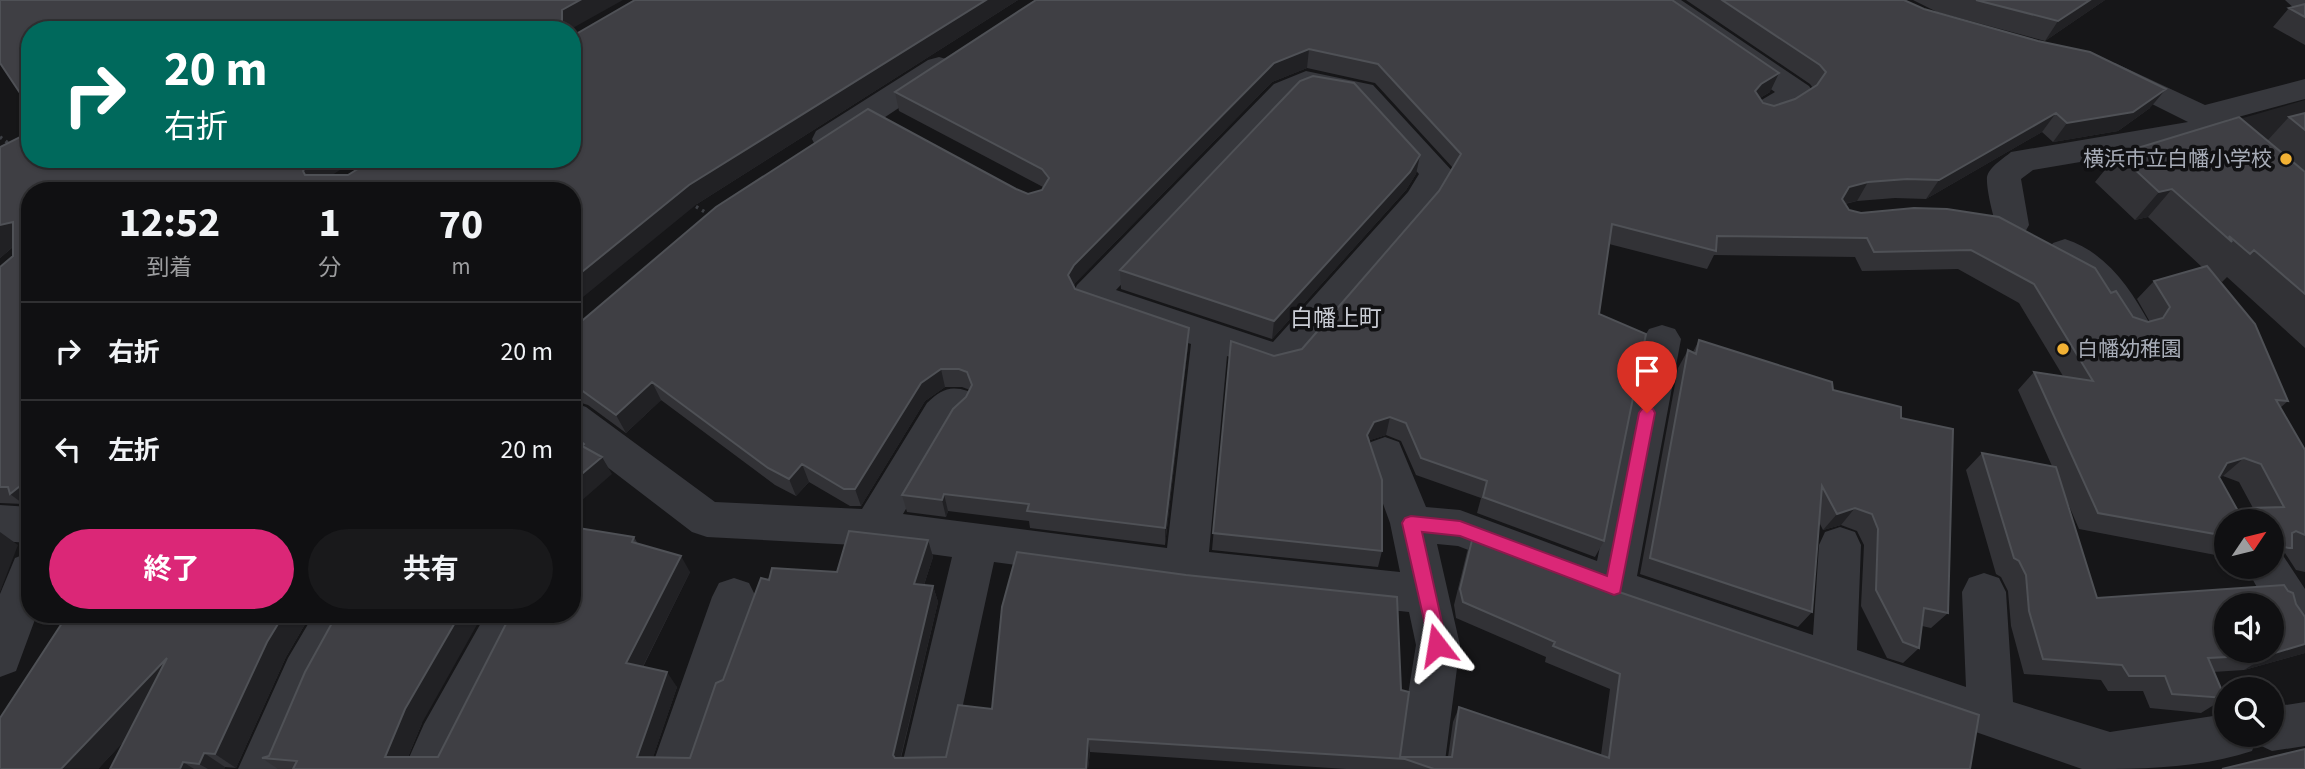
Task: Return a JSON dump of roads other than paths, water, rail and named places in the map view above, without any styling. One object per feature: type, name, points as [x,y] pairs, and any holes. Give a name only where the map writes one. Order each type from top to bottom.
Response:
[{"type":"street","points":[[1661,0],[1798,93],[1764,112]]},
{"type":"street","points":[[2300,0],[2305,3]]},
{"type":"street","points":[[798,158],[962,52]]},
{"type":"street","points":[[2087,61],[2210,122],[2305,201]]},
{"type":"street","points":[[1306,81],[1362,92],[1437,173],[1420,200],[1284,355],[1273,357],[1210,337],[1090,295],[1285,91],[1306,81]]},
{"type":"street","points":[[2012,225],[2004,176],[2024,160],[2210,122],[2305,89]]},
{"type":"street","points":[[870,111],[905,130]]},
{"type":"street","points":[[1978,219],[2012,225],[2067,253],[2099,275],[2131,324]]},
{"type":"street","points":[[1185,569],[1210,337]]},
{"type":"street","points":[[1614,587],[1662,339]]},
{"type":"street","points":[[873,528],[941,414],[954,402]]},
{"type":"street","points":[[581,425],[707,519],[873,528],[1185,569],[1425,594]]},
{"type":"street","points":[[1385,454],[1411,523],[1437,645],[1420,769]]},
{"type":"street","points":[[0,523],[21,524]]},
{"type":"street","points":[[1411,523],[1460,528],[1614,587],[1991,717],[2110,755],[2214,738]]},
{"type":"street","points":[[925,769],[977,542]]},
{"type":"street","points":[[1834,661],[1840,545]]},
{"type":"street","points":[[2275,579],[2305,627]]},
{"type":"street","points":[[1984,592],[1991,717]]},
{"type":"street","points":[[0,656],[21,597]]},
{"type":"street","points":[[675,769],[734,597]]},
{"type":"street","points":[[262,769],[304,673],[333,623]]},
{"type":"street","points":[[428,769],[505,623]]},
{"type":"street","points":[[2284,727],[2305,724]]},
{"type":"place","name":"横浜市立白幡小学校","points":[[2286,159]]},
{"type":"place","name":"白幡幼稚園","points":[[2063,349]]},
{"type":"district","name":"白幡上町","points":[[1336,318]]}]
